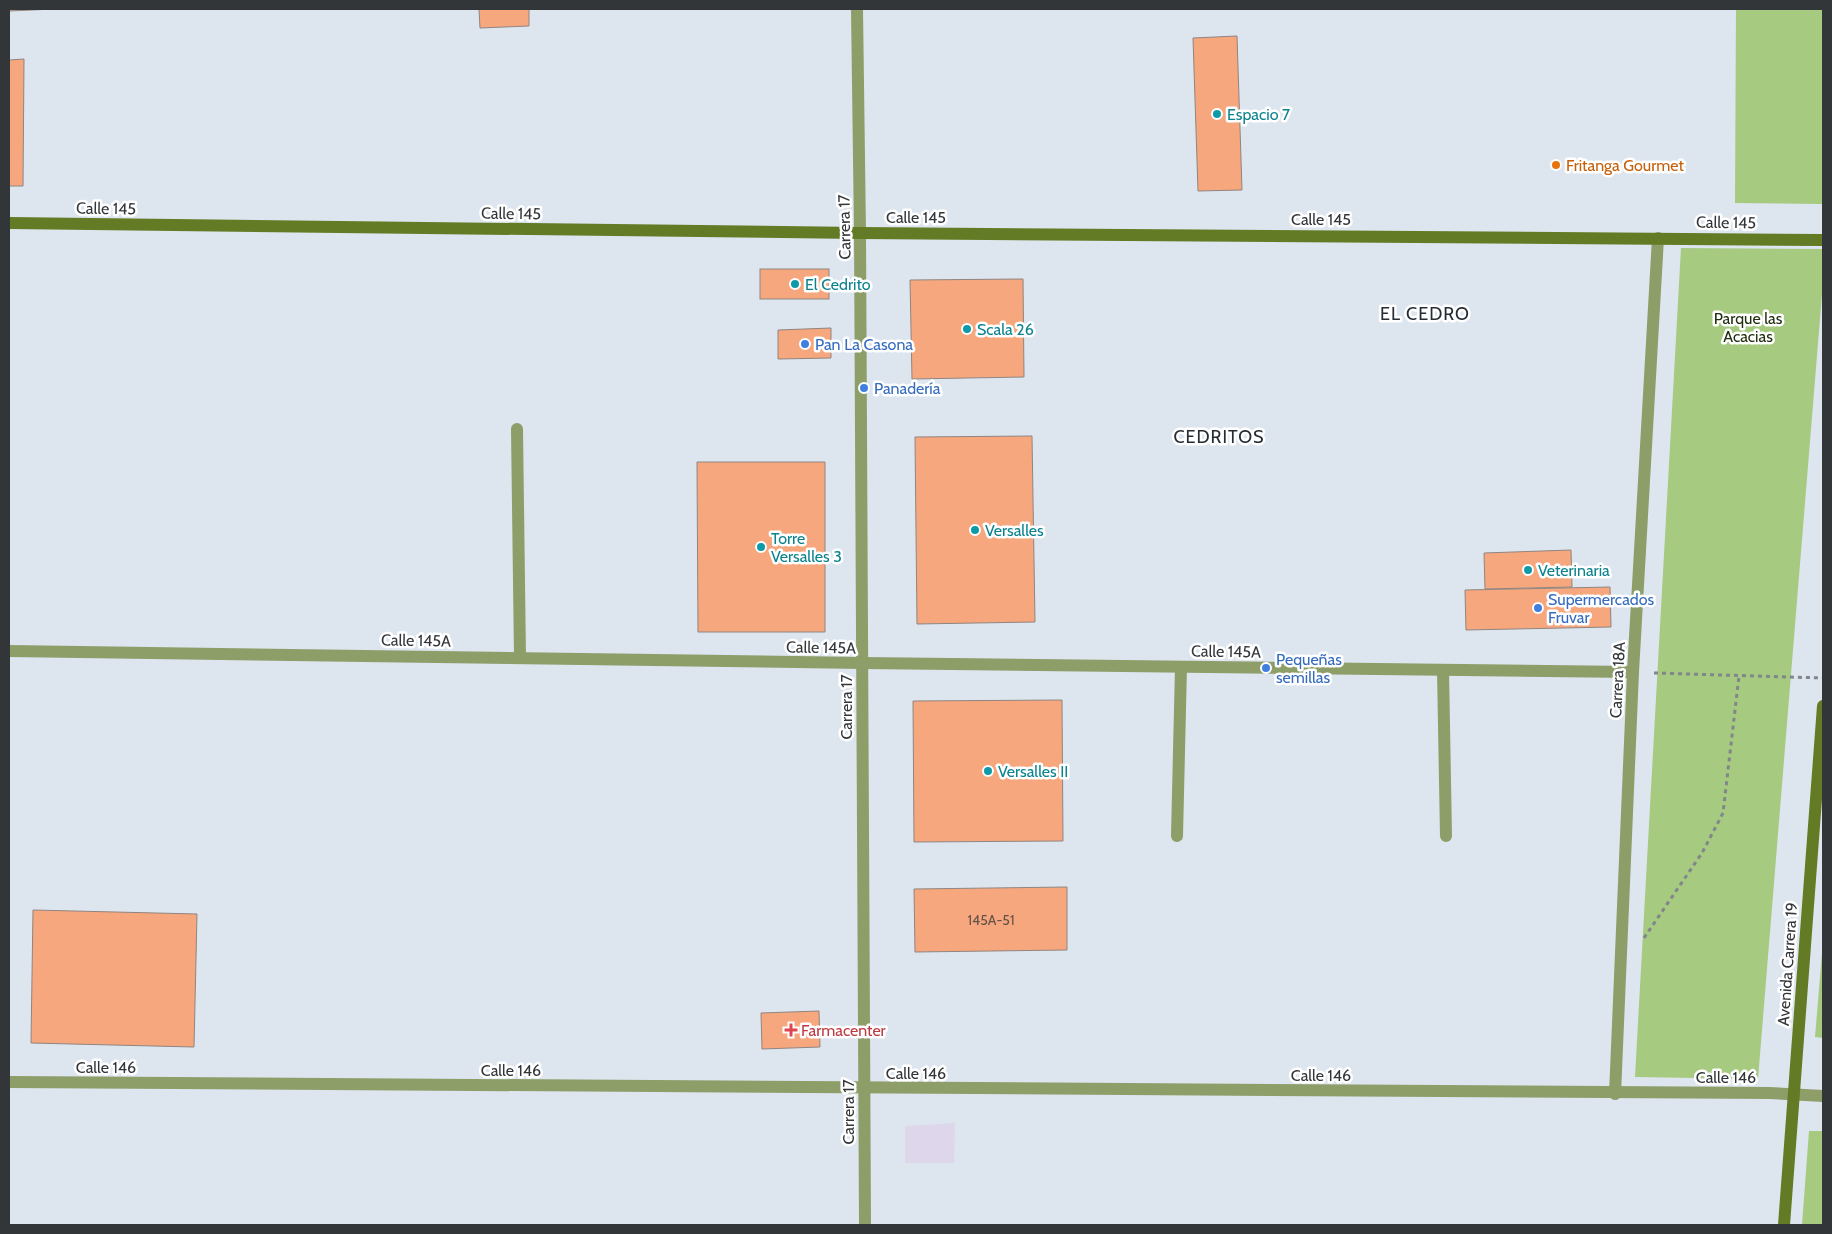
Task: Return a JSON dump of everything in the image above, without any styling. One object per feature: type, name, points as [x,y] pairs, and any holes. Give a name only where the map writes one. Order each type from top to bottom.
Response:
[{"type":"street","name":"Carrera 17","points":[[857,9],[860,233],[865,1225]]},
{"type":"street","name":"Calle 145","points":[[9,223],[860,233],[1823,240]]},
{"type":"street","name":"Carrera 18A","points":[[1615,1094],[1633,672],[1658,238]]},
{"type":"street","points":[[517,429],[520,658]]},
{"type":"street","name":"Calle 145A","points":[[9,651],[862,664],[1633,672]]},
{"type":"street","points":[[1177,836],[1182,667]]},
{"type":"street","points":[[1443,670],[1446,836]]},
{"type":"street","name":"Avenida Carrera 19","points":[[1784,1225],[1823,706]]},
{"type":"street","name":"Calle 146","points":[[9,1082],[1793,1094],[1823,1096]]},
{"type":"path","points":[[1633,672],[1823,678]]},
{"type":"path","points":[[1622,946],[1643,939],[1702,853],[1723,813],[1739,676]]},
{"type":"shaded area","points":[[955,1123],[954,1163],[905,1163],[905,1126]]},
{"type":"green space","points":[[1736,9],[1823,9],[1823,204],[1735,203]]},
{"type":"green space","name":"Parque las Acacias","points":[[1681,248],[1823,249],[1823,282],[1758,1079],[1635,1077]]},
{"type":"green space","points":[[1823,941],[1823,1038],[1815,1037]]},
{"type":"green space","points":[[1809,1131],[1823,1131],[1823,1225],[1802,1225]]},
{"type":"building","points":[[9,9],[54,9],[9,11]]},
{"type":"building","points":[[479,9],[529,9],[529,26],[480,28]]},
{"type":"building","name":"Espacio 7","points":[[1237,36],[1242,190],[1198,191],[1193,38]]},
{"type":"building","points":[[24,59],[23,186],[9,186],[9,60]]},
{"type":"building","name":"El Cedrito","points":[[760,269],[829,269],[829,299],[760,299]]},
{"type":"building","name":"Scala 26","points":[[1023,279],[1024,377],[912,379],[910,280]]},
{"type":"building","name":"Pan La Casona","points":[[831,328],[831,358],[778,359],[778,330]]},
{"type":"building","name":"Versalles","points":[[1032,436],[1035,622],[917,624],[915,437]]},
{"type":"building","name":"Torre Versalles 3","points":[[697,462],[825,462],[825,632],[698,632]]},
{"type":"building","name":"Veterinaria","points":[[1571,550],[1572,587],[1485,589],[1484,553]]},
{"type":"building","name":"Supermercados Fruvar","points":[[1610,587],[1611,627],[1466,630],[1465,590]]},
{"type":"building","name":"Versalles II","points":[[1062,700],[1063,841],[914,842],[913,701]]},
{"type":"building","points":[[1067,887],[1067,950],[915,952],[914,889]]},
{"type":"building","points":[[33,910],[197,914],[194,1047],[31,1043]]},
{"type":"building","name":"Farmacenter","points":[[819,1011],[820,1047],[762,1049],[761,1013]]},
{"type":"place","name":"Espacio 7","points":[[1217,114]]},
{"type":"place","name":"Fritanga Gourmet","points":[[1556,165]]},
{"type":"place","name":"El Cedrito","points":[[795,284]]},
{"type":"place","name":"Scala 26","points":[[967,329]]},
{"type":"place","name":"Pan La Casona","points":[[805,344]]},
{"type":"place","name":"Panadería","points":[[864,388]]},
{"type":"place","name":"Versalles","points":[[975,530]]},
{"type":"place","name":"Torre Versalles 3","points":[[761,547]]},
{"type":"place","name":"Veterinaria","points":[[1528,570]]},
{"type":"place","name":"Supermercados Fruvar","points":[[1538,608]]},
{"type":"place","name":"Pequeñas semillas","points":[[1266,668]]},
{"type":"place","name":"Versalles II","points":[[988,771]]},
{"type":"place","name":"Farmacenter","points":[[791,1030]]},
{"type":"district","name":"EL CEDRO","points":[[1425,314]]},
{"type":"district","name":"CEDRITOS","points":[[1219,437]]}]
